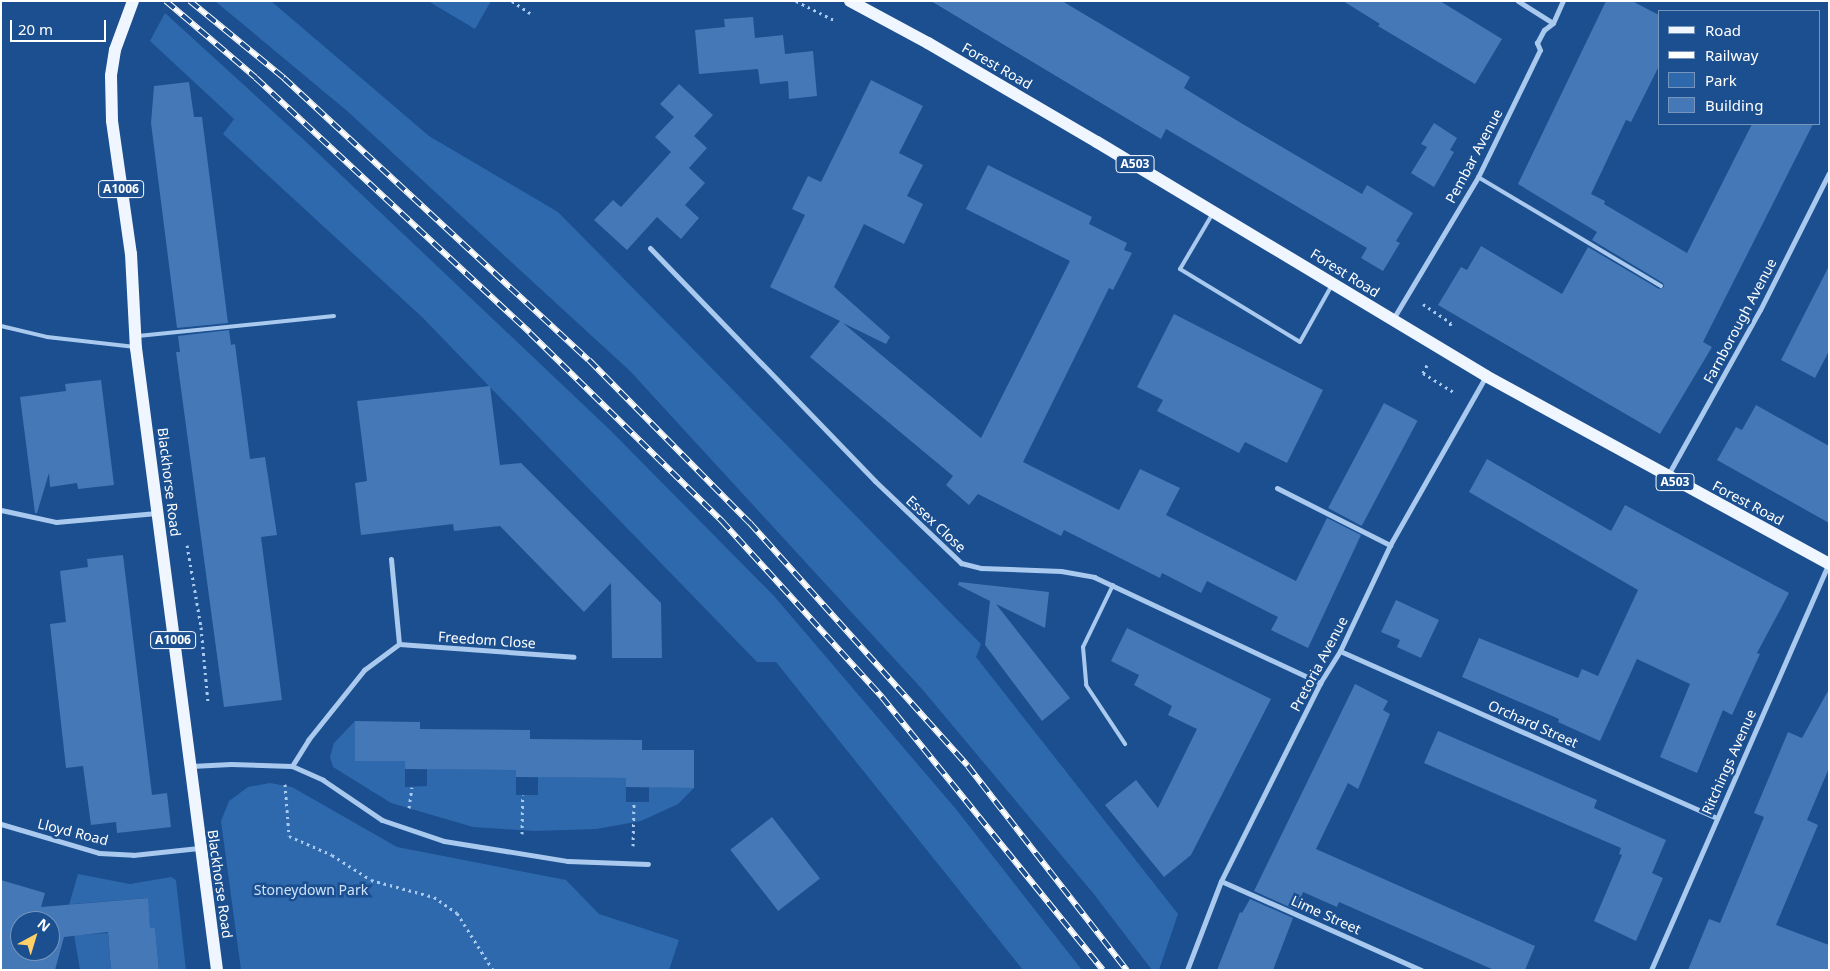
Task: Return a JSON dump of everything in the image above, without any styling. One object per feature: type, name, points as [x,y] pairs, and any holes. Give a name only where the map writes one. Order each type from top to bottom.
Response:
[{"type":"main road","name":"Blackhorse Road","points":[[133,1],[121,32],[111,76],[111,99],[132,262],[136,342],[188,767],[217,970]]},
{"type":"main road","name":"Forest Road","points":[[850,1],[937,48],[1214,211],[1486,376],[1667,477],[1828,563]]},
{"type":"street","points":[[1518,1],[1553,23]]},
{"type":"street","name":"Pembar Avenue","points":[[1393,319],[1478,177],[1540,50],[1537,43],[1544,30],[1553,23],[1564,1]]},
{"type":"street","name":"Farnborough Avenue","points":[[1667,477],[1760,310],[1829,173]]},
{"type":"street","name":"Essex Close","points":[[650,248],[874,481],[961,563],[998,569],[1061,571],[1094,577],[1320,683]]},
{"type":"street","name":"Pretoria Avenue","points":[[1187,970],[1221,881],[1320,683],[1340,651],[1390,545],[1486,376]]},
{"type":"street","points":[[1277,488],[1390,545]]},
{"type":"street","points":[[1,510],[56,522],[158,512]]},
{"type":"street","points":[[292,766],[308,740],[364,670],[399,644],[391,559]]},
{"type":"street","name":"Ritchings Avenue","points":[[1651,970],[1828,563]]},
{"type":"street","name":"Freedom Close","points":[[399,644],[574,657]]},
{"type":"street","name":"Orchard Street","points":[[1340,651],[1716,818]]},
{"type":"street","points":[[188,767],[231,764],[292,766],[323,780],[382,820],[444,841],[568,861],[648,864]]},
{"type":"street","name":"Lloyd Road","points":[[1,824],[99,853],[133,854],[199,848]]},
{"type":"street","name":"Lime Street","points":[[1221,881],[1421,970]]},
{"type":"lane","points":[[1478,177],[1661,286]]},
{"type":"lane","points":[[1214,211],[1180,269],[1300,342],[1333,283]]},
{"type":"lane","points":[[1,326],[47,337],[136,342],[334,316]]},
{"type":"lane","points":[[1113,585],[1083,647],[1086,685],[1125,744]]},
{"type":"path","points":[[512,1],[530,13]]},
{"type":"path","points":[[1430,309],[1452,324]]},
{"type":"path","points":[[1426,366],[1422,373],[1472,403]]},
{"type":"path","points":[[283,766],[289,836],[332,855],[371,880],[434,897],[457,913],[493,970]]},
{"type":"path","points":[[522,855],[523,795]]},
{"type":"path","points":[[633,863],[634,802]]},
{"type":"green space","points":[[215,1],[271,1],[429,136],[558,212],[981,644],[976,657],[1178,914],[1159,970],[1152,970],[1093,893],[922,689],[630,371],[346,110]]},
{"type":"green space","points":[[428,1],[491,1],[475,29]]},
{"type":"green space","points":[[165,13],[303,139],[610,430],[774,596],[955,808],[1082,970],[1023,970],[776,662],[757,662],[422,317],[223,134],[234,119],[150,41]]},
{"type":"green space","points":[[355,721],[355,761],[405,761],[405,787],[427,786],[427,769],[516,770],[516,795],[538,795],[538,777],[626,778],[626,802],[649,802],[649,787],[694,788],[678,804],[641,821],[596,829],[535,831],[473,827],[391,803],[333,767],[330,757],[334,743]]},
{"type":"green space","name":"Stoneydown Park","points":[[270,783],[292,787],[397,847],[566,880],[599,914],[679,940],[669,970],[241,970],[221,821],[229,801],[248,787]]},
{"type":"green space","points":[[78,874],[130,884],[171,877],[176,880],[186,970],[159,970],[155,928],[150,928],[147,898],[74,904],[77,935],[108,933],[111,970],[80,970],[69,905]]},
{"type":"building","points":[[931,1],[1062,1],[1190,77],[1184,88],[1241,123],[1362,194],[1367,185],[1413,213],[1396,241],[1400,243],[1383,271],[1361,258],[1367,248],[1166,129],[1161,139]]},
{"type":"building","points":[[1343,1],[1440,1],[1502,39],[1475,84],[1378,26],[1380,24]]},
{"type":"building","points":[[1606,1],[1632,1],[1658,14],[1658,68],[1631,122],[1626,120],[1591,194],[1605,201],[1604,204],[1687,253],[1751,125],[1812,125],[1703,342],[1712,347],[1660,434],[1438,305],[1461,267],[1467,270],[1481,246],[1562,294],[1588,247],[1659,289],[1664,287],[1663,283],[1592,240],[1597,232],[1518,184]]},
{"type":"building","points":[[753,17],[755,38],[783,35],[785,54],[813,51],[817,96],[789,99],[788,81],[760,84],[758,69],[699,74],[695,30],[725,27],[724,19]]},
{"type":"building","points":[[871,80],[923,106],[899,153],[923,165],[907,196],[923,204],[904,244],[864,224],[834,287],[890,337],[886,344],[843,323],[981,438],[1070,261],[966,209],[988,165],[1092,217],[1089,224],[1127,243],[1124,250],[1132,253],[1113,290],[1109,288],[1023,462],[1119,510],[1140,469],[1180,488],[1166,515],[1296,581],[1327,518],[1361,535],[1308,648],[1271,630],[1278,617],[1207,581],[1201,593],[1162,573],[1160,578],[1064,530],[1061,536],[978,494],[969,505],[946,485],[953,476],[810,357],[840,321],[770,287],[805,215],[792,209],[808,176],[821,182]]},
{"type":"building","points":[[189,82],[194,117],[202,117],[228,323],[177,328],[151,123],[154,86]]},
{"type":"building","points":[[679,84],[713,115],[694,136],[707,148],[689,168],[705,183],[685,205],[699,218],[681,239],[657,217],[627,250],[594,220],[613,200],[621,207],[671,152],[655,137],[674,117],[660,104]]},
{"type":"building","points":[[1434,123],[1457,138],[1450,150],[1454,152],[1434,187],[1411,173],[1427,147],[1421,144]]},
{"type":"building","points":[[1829,266],[1829,351],[1815,378],[1781,360]]},
{"type":"building","points":[[1174,314],[1323,390],[1287,463],[1245,442],[1239,453],[1157,411],[1163,400],[1137,387]]},
{"type":"building","points":[[229,330],[231,345],[235,344],[250,459],[265,457],[277,535],[261,537],[282,700],[224,707],[176,352],[180,352],[178,336]]},
{"type":"building","points":[[101,380],[114,485],[78,489],[77,483],[50,487],[49,473],[37,513],[35,513],[20,397],[66,391],[65,384]]},
{"type":"building","points":[[490,386],[500,465],[521,463],[661,603],[662,658],[612,658],[611,583],[584,612],[500,526],[454,531],[453,524],[361,535],[355,483],[367,481],[357,401]]},
{"type":"building","points":[[1384,403],[1418,421],[1362,526],[1328,508]]},
{"type":"building","points":[[1756,405],[1829,446],[1829,523],[1717,460],[1736,427],[1742,430]]},
{"type":"building","points":[[1487,459],[1611,531],[1625,505],[1789,593],[1757,653],[1760,654],[1732,715],[1723,710],[1697,773],[1660,757],[1690,684],[1637,659],[1600,741],[1558,722],[1559,719],[1462,677],[1479,638],[1578,678],[1582,669],[1598,676],[1638,590],[1469,492]]},
{"type":"building","points":[[123,555],[152,795],[167,793],[171,827],[117,833],[116,822],[91,825],[83,766],[66,768],[50,624],[66,622],[60,571],[88,567],[87,559]]},
{"type":"building","points":[[959,582],[1049,592],[1045,628],[996,604],[1070,698],[1042,721],[985,645],[990,601],[958,585]]},
{"type":"building","points":[[1396,600],[1439,620],[1421,658],[1397,647],[1400,640],[1381,632]]},
{"type":"building","points":[[1127,628],[1271,699],[1191,855],[1164,877],[1105,805],[1136,780],[1158,808],[1197,729],[1168,715],[1172,706],[1134,685],[1139,675],[1111,661]]},
{"type":"building","points":[[1355,684],[1388,701],[1383,710],[1390,714],[1358,789],[1348,783],[1316,849],[1535,946],[1525,970],[1494,970],[1339,902],[1337,907],[1303,892],[1296,910],[1254,891]]},
{"type":"building","points":[[1829,689],[1829,768],[1807,820],[1818,825],[1776,925],[1829,945],[1829,970],[1688,970],[1709,919],[1720,923],[1764,817],[1754,813],[1788,732],[1802,738]]},
{"type":"building","points":[[355,721],[420,722],[420,729],[530,730],[530,739],[642,740],[642,750],[694,750],[694,788],[626,787],[626,778],[516,777],[516,770],[405,769],[405,761],[355,761]]},
{"type":"building","points":[[1438,731],[1597,800],[1594,808],[1666,840],[1652,873],[1663,878],[1636,941],[1594,921],[1622,855],[1619,854],[1621,848],[1424,763]]},
{"type":"building","points":[[772,817],[820,878],[778,911],[730,850]]},
{"type":"building","points":[[1,880],[45,893],[41,907],[148,898],[150,928],[155,928],[159,970],[111,970],[108,932],[64,937],[60,952],[60,911],[10,911],[10,961],[57,961],[55,970],[1,970]]},
{"type":"building","points":[[1250,899],[1293,918],[1273,970],[1217,970],[1240,912],[1242,913]]},
{"type":"railway","points":[[166,1],[256,78],[530,333],[722,521],[882,697],[1103,970]]},
{"type":"railway","points":[[190,1],[284,78],[589,360],[750,523],[968,766],[1127,970]]}]
